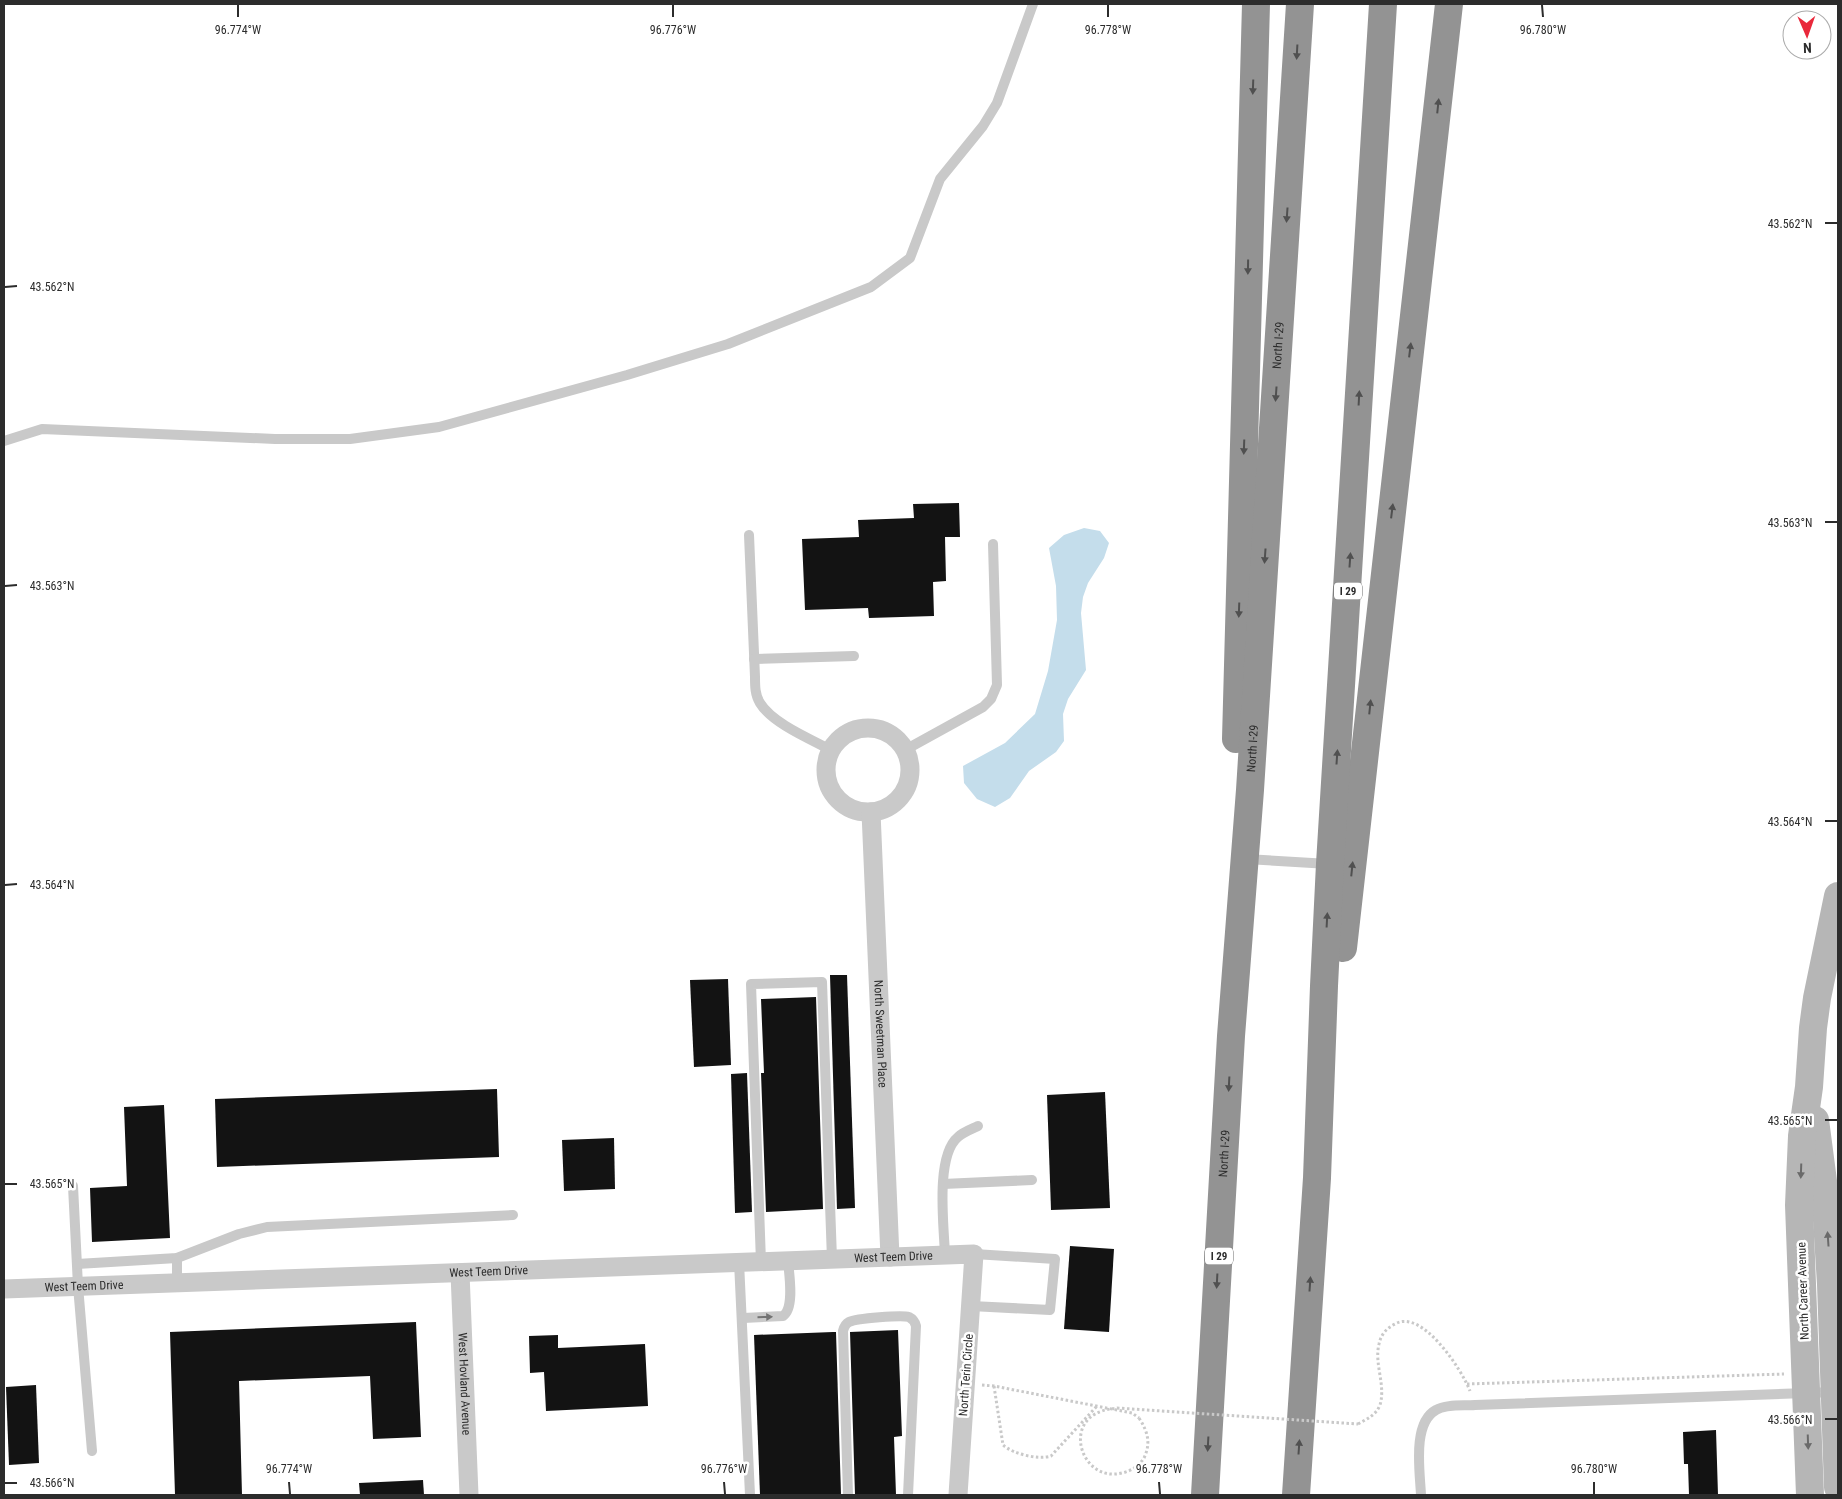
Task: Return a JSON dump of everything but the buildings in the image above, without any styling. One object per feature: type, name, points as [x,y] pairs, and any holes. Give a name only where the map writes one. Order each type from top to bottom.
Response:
[{"type":"highway","points":[[1231,1036],[1235,753],[1256,4]]},
{"type":"highway","name":"North I-29","points":[[1204,1489],[1231,1036],[1245,859],[1279,352],[1300,4]]},
{"type":"highway","name":"I 29","points":[[1296,1495],[1317,1178],[1330,864],[1383,4]]},
{"type":"highway","points":[[1317,1178],[1449,4]]},
{"type":"street","points":[[871,728],[885,731],[897,739],[905,750],[910,763],[910,777],[905,790],[896,801],[884,809],[871,812],[857,811],[844,805],[834,796],[825,770],[828,756],[834,744],[845,734],[857,729],[871,728]]},
{"type":"street","name":"North Sweetman Place","points":[[871,812],[890,1257]]},
{"type":"street","name":"North Career Avenue","points":[[1810,1495],[1800,1205],[1802,1136],[1809,1088],[1817,998],[1838,896]]},
{"type":"street","name":"North Career Avenue","points":[[1809,1088],[1818,1135],[1835,1292],[1835,1392],[1838,1487]]},
{"type":"street","name":"West Teem Drive","points":[[4,1289],[974,1254]]},
{"type":"street","name":"North Terin Circle","points":[[958,1495],[974,1254]]},
{"type":"street","name":"West Hovland Avenue","points":[[460,1273],[469,1495]]},
{"type":"lane","points":[[4,441],[42,429],[275,439],[350,439],[439,427],[627,375],[728,344],[871,287],[910,258],[940,179],[982,126],[997,103],[1033,4]]},
{"type":"lane","points":[[749,535],[756,693],[766,712],[788,727],[831,750]]},
{"type":"lane","points":[[905,750],[984,707],[995,692],[997,686],[993,544]]},
{"type":"lane","points":[[754,659],[854,656]]},
{"type":"lane","points":[[1245,859],[1330,864]]},
{"type":"lane","points":[[761,1262],[751,984],[822,982],[832,1259]]},
{"type":"lane","points":[[945,1255],[944,1166],[949,1149],[957,1137],[978,1126]]},
{"type":"lane","points":[[943,1184],[1032,1180]]},
{"type":"lane","points":[[73,1186],[78,1286],[92,1451]]},
{"type":"lane","points":[[77,1264],[176,1258],[238,1234],[267,1226],[513,1215]]},
{"type":"lane","points":[[971,1306],[1050,1310],[1055,1260],[974,1254]]},
{"type":"lane","points":[[176,1258],[176,1282]]},
{"type":"lane","points":[[742,1318],[783,1316],[786,1314],[790,1306],[788,1261]]},
{"type":"lane","points":[[739,1262],[750,1495]]},
{"type":"lane","points":[[848,1495],[843,1331],[847,1323],[852,1320],[907,1317],[915,1322],[916,1326],[908,1495]]},
{"type":"lane","points":[[1421,1495],[1420,1435],[1426,1419],[1437,1409],[1806,1383],[1835,1392]]},
{"type":"path","points":[[966,1384],[994,1386],[1097,1406],[1132,1414],[1140,1418],[1147,1434],[1147,1451],[1142,1461],[1132,1471],[1118,1474],[1104,1473],[1092,1466],[1083,1455],[1080,1441],[1082,1429],[1089,1418],[1101,1411],[1117,1408],[1358,1424],[1374,1415],[1380,1405],[1382,1394],[1378,1344],[1388,1328],[1399,1321],[1410,1321],[1421,1326],[1456,1363],[1467,1384],[1806,1383]]},
{"type":"path","points":[[994,1386],[1003,1445],[1009,1450],[1044,1458],[1051,1456],[1097,1406]]},
{"type":"water","points":[[1084,528],[1100,531],[1109,543],[1104,558],[1088,583],[1083,597],[1081,613],[1086,670],[1068,699],[1063,714],[1064,741],[1056,752],[1029,771],[1010,798],[995,807],[977,799],[964,783],[963,766],[1005,743],[1035,714],[1048,671],[1057,620],[1056,586],[1049,548],[1064,535]]}]
